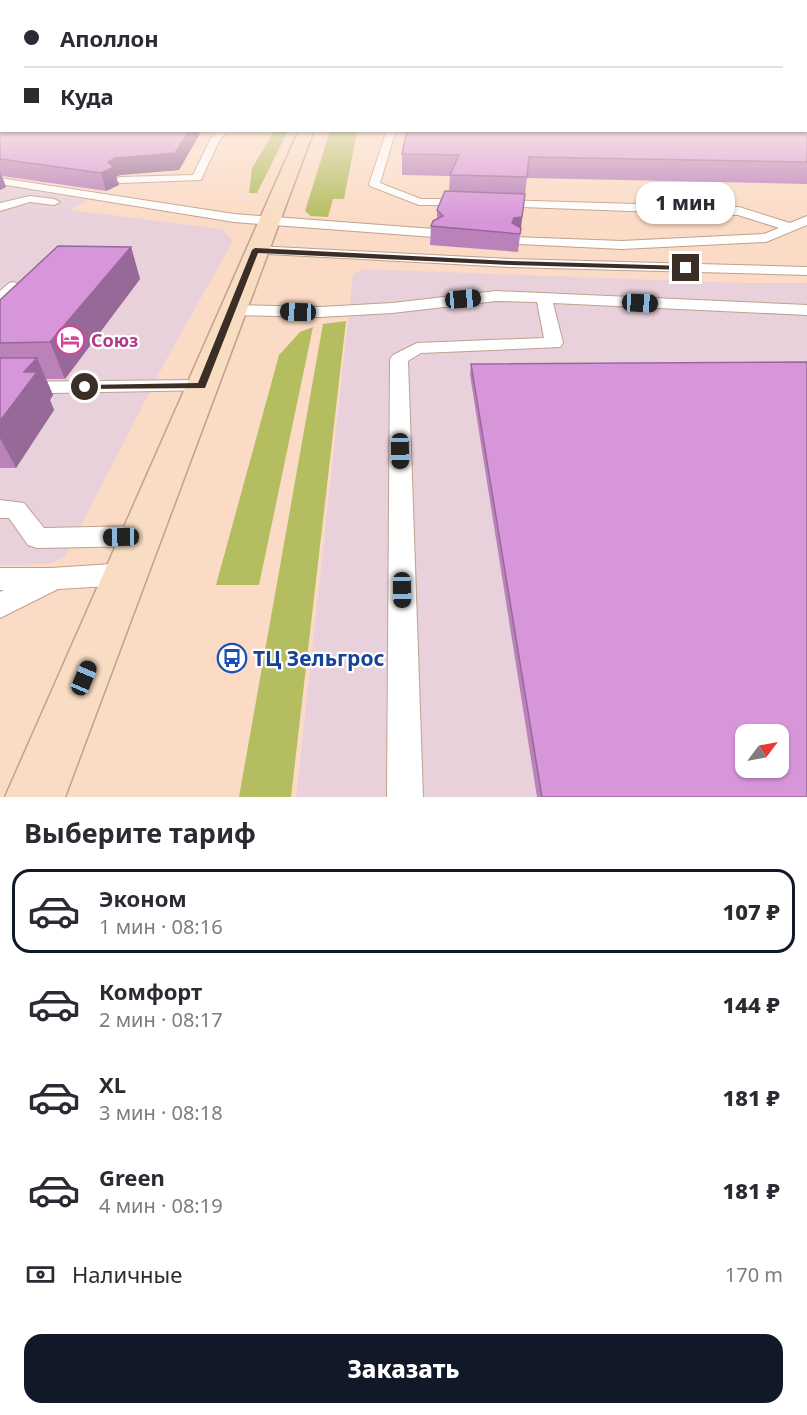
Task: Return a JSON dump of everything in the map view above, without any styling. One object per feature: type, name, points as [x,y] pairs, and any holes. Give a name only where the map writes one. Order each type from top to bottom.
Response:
[{"type":"street","points":[[35,797],[135,555],[255,250],[301,145]]},
{"type":"lane","points":[[120,180],[197,178],[213,145]]},
{"type":"lane","points":[[387,145],[374,184],[419,202],[739,211],[790,227]]},
{"type":"lane","points":[[0,181],[234,218],[434,233]]},
{"type":"lane","points":[[0,207],[30,199],[127,211],[163,213],[188,211]]},
{"type":"lane","points":[[519,240],[622,245],[766,238],[807,220]]},
{"type":"lane","points":[[255,250],[511,263],[807,270]]},
{"type":"lane","points":[[0,300],[14,286]]},
{"type":"lane","points":[[231,310],[320,312],[392,308],[496,297],[807,310]]},
{"type":"lane","points":[[405,797],[399,359],[417,348],[554,343],[544,299]]},
{"type":"lane","points":[[0,388],[202,386]]},
{"type":"lane","points":[[0,509],[16,509],[37,538],[135,555]]},
{"type":"lane","points":[[0,606],[54,578],[135,555]]},
{"type":"lane","points":[[0,579],[54,578]]},
{"type":"shaded area","points":[[0,185],[89,200],[70,210],[222,229],[233,241],[166,360],[65,557],[48,564],[0,565]]},
{"type":"shaded area","points":[[362,269],[741,283],[807,283],[807,797],[296,797],[353,275]]},
{"type":"green space","points":[[266,145],[281,145],[257,193],[249,193],[252,168]]},
{"type":"green space","points":[[326,145],[354,145],[344,199],[333,199],[328,217],[311,216],[305,211]]},
{"type":"green space","points":[[346,321],[291,797],[239,797],[323,324]]},
{"type":"green space","points":[[313,327],[259,585],[216,585],[279,355],[300,332]]},
{"type":"building","points":[[0,145],[180,145],[175,153],[115,158],[108,162],[114,167],[101,173],[0,159]]},
{"type":"building","points":[[404,145],[807,145],[807,162],[529,157],[527,177],[450,175],[459,155],[402,154]]},
{"type":"building","points":[[445,191],[525,194],[522,217],[514,218],[512,223],[521,228],[520,234],[431,226],[433,221],[443,216],[437,210]]},
{"type":"building","points":[[58,246],[131,247],[50,342],[0,343],[0,300]]},
{"type":"building","points":[[0,358],[37,358],[24,372],[37,372],[0,421]]},
{"type":"building","points":[[807,362],[807,797],[542,797],[471,364]]},
{"type":"place","name":"Союз","points":[[70,340]]},
{"type":"place","name":"ТЦ Зельгрос","points":[[232,658]]},
{"type":"route","points":[[85,387],[202,386],[255,250],[511,263],[686,268]]}]
